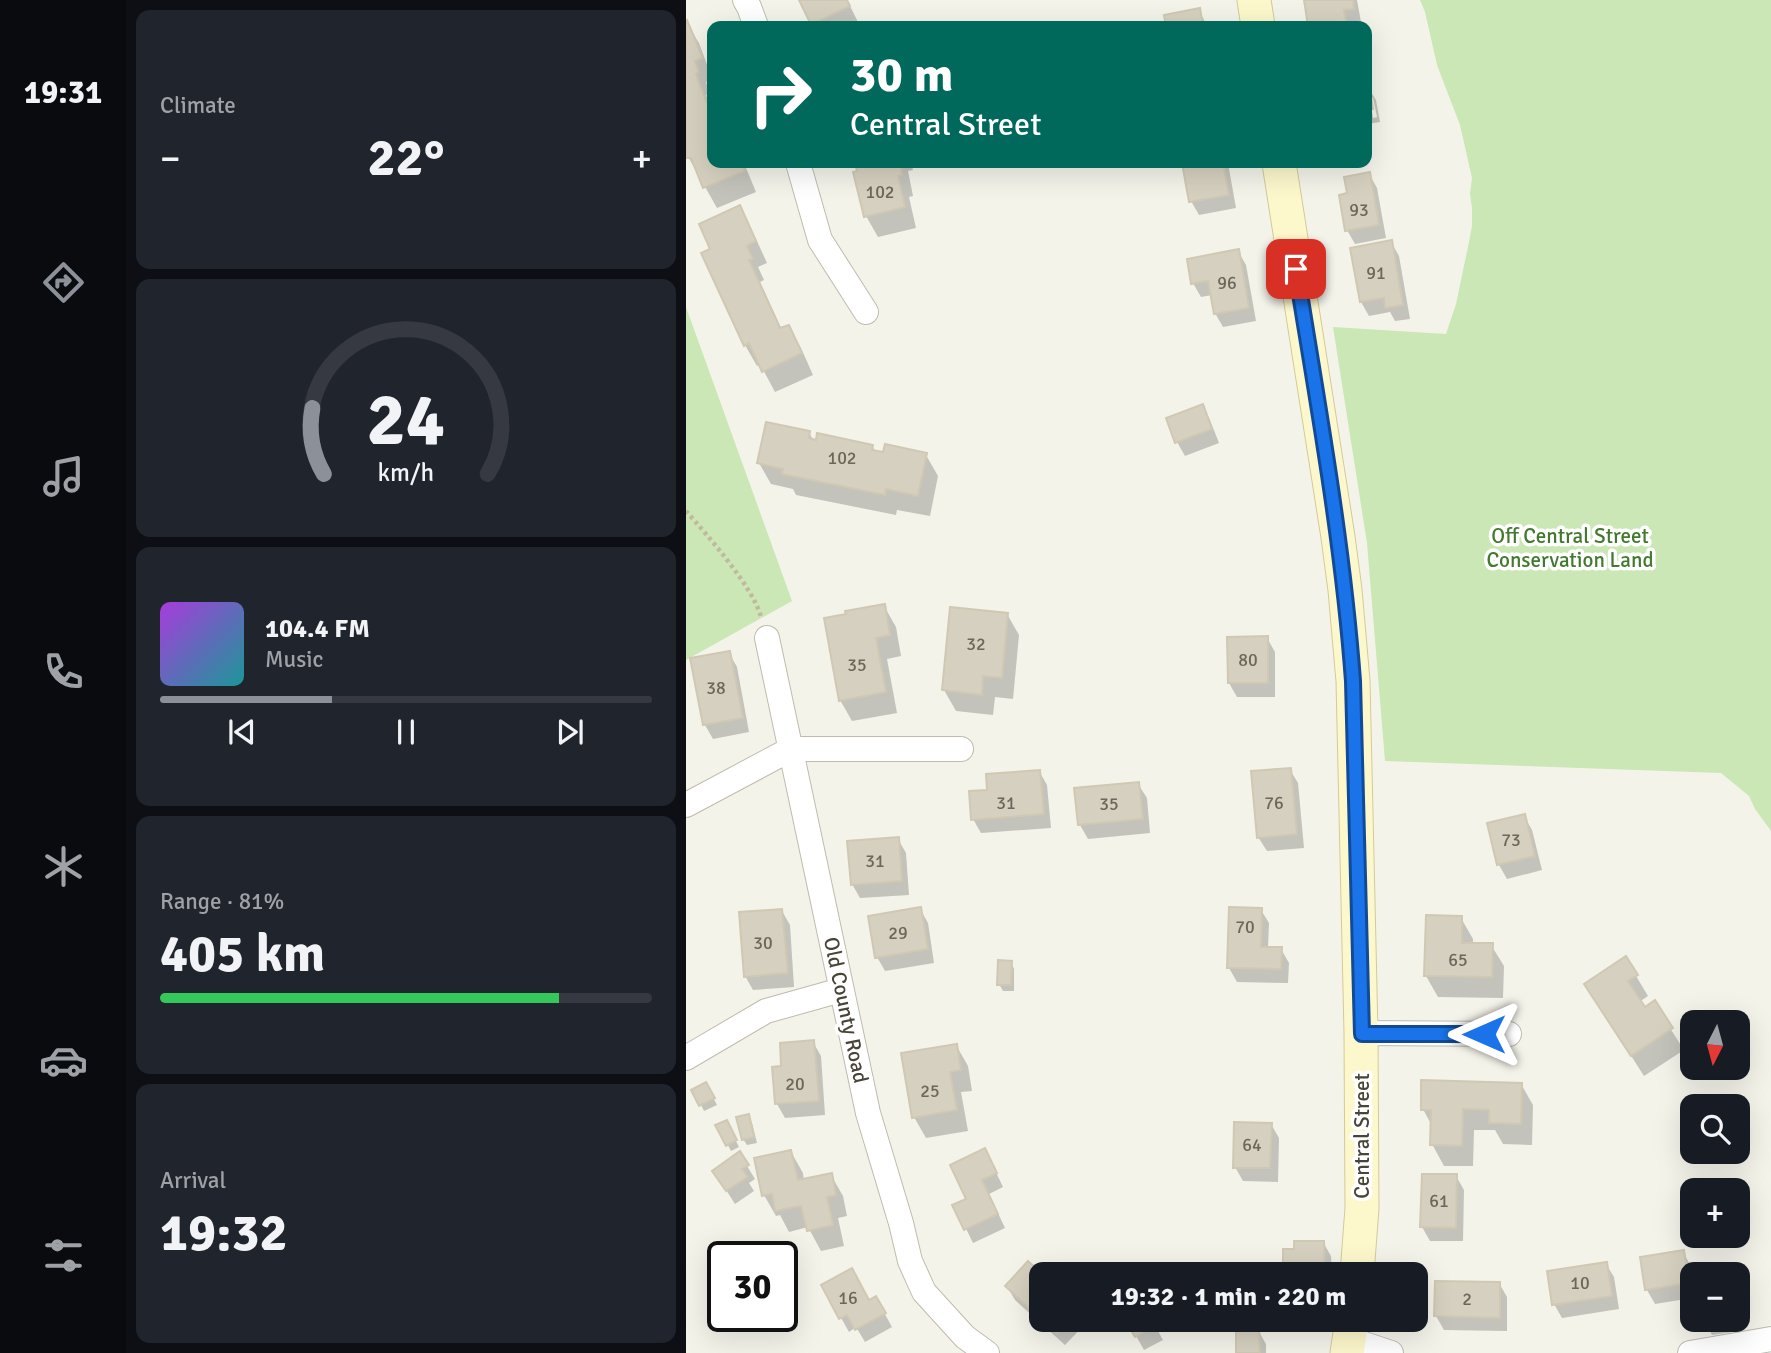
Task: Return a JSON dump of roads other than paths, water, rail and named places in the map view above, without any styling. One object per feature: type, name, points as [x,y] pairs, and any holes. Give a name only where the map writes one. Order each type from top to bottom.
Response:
[{"type":"street","points":[[745,0],[754,21]]},
{"type":"street","points":[[1254,0],[1257,21]]},
{"type":"street","points":[[799,168],[820,240],[866,312]]},
{"type":"street","name":"Central Street","points":[[1280,168],[1338,537],[1350,634],[1362,1034],[1362,1208],[1358,1262]]},
{"type":"street","name":"Old County Road","points":[[767,638],[868,1113],[910,1261],[924,1292],[965,1337],[987,1353]]},
{"type":"street","points":[[686,805],[791,749],[961,749]]},
{"type":"street","points":[[686,1058],[766,1011],[841,990]]},
{"type":"street","points":[[1362,1034],[1509,1034]]},
{"type":"street","points":[[1349,1337],[1391,1353]]},
{"type":"street","points":[[1690,1353],[1771,1339]]},
{"type":"park label","name":"Off Central Street Conservation Land","points":[[1570,548]]}]
